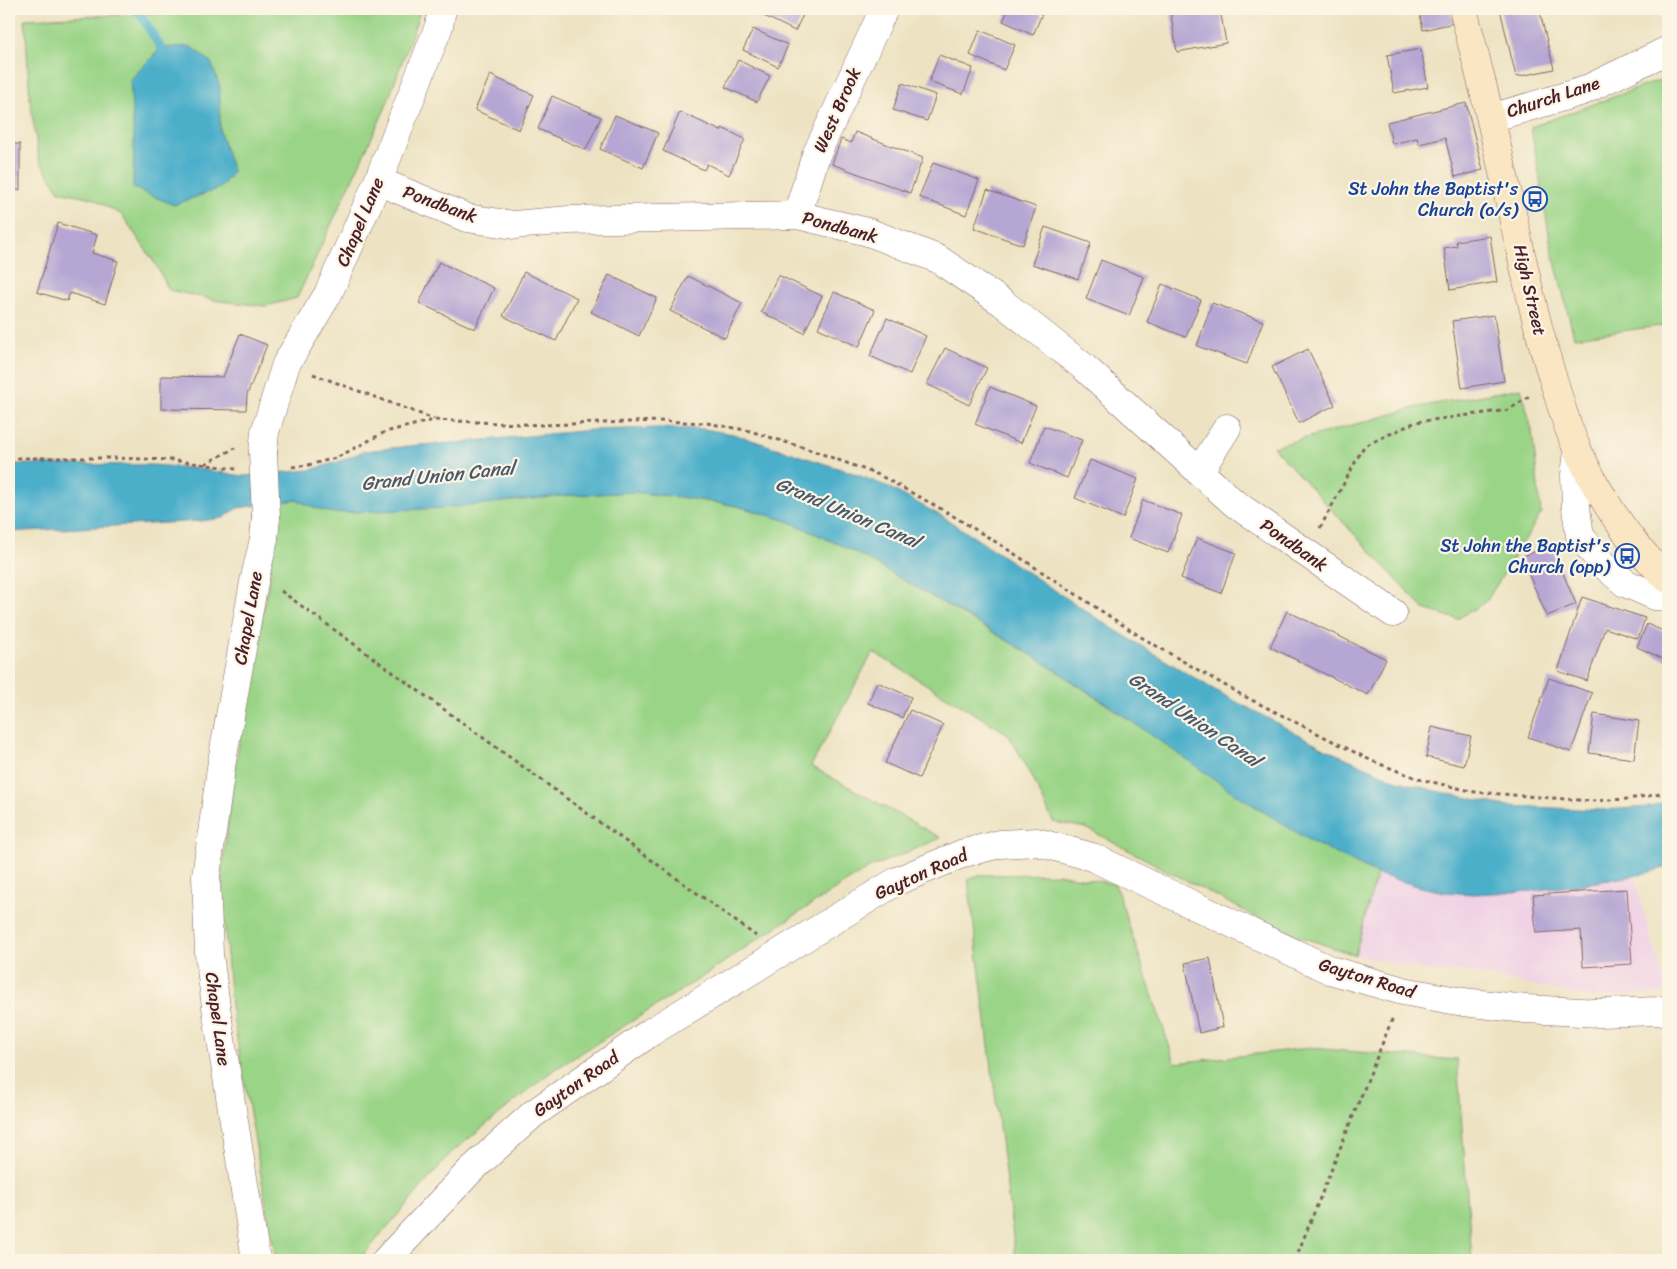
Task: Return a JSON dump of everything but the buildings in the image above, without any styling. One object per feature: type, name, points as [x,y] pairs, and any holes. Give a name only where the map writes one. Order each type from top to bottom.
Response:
[{"type":"street","name":"Chapel Lane","points":[[256,1260],[209,954],[206,876],[222,761],[254,582],[264,539],[266,517],[264,432],[286,364],[328,294],[378,181],[439,26],[442,9]]},
{"type":"street","name":"West Brook","points":[[798,215],[816,155],[884,9]]},
{"type":"street","name":"High Street","points":[[1463,9],[1491,118],[1533,308],[1553,380],[1578,452],[1604,499],[1630,537],[1652,564],[1668,578]]},
{"type":"street","name":"Church Lane","points":[[1491,118],[1583,90],[1668,50]]},
{"type":"street","name":"Pondbank","points":[[378,181],[467,218],[514,225],[569,220],[798,215],[868,232],[938,259],[1003,303],[1078,362],[1234,503],[1393,613]]},
{"type":"street","points":[[1200,472],[1227,428]]},
{"type":"street","name":"High Street","points":[[1578,452],[1575,475],[1576,508],[1580,536],[1604,565],[1625,584],[1655,596],[1668,598]]},
{"type":"street","name":"Gayton Road","points":[[386,1260],[469,1172],[533,1114],[650,1032],[897,881],[964,852],[1000,844],[1037,842],[1092,857],[1330,970],[1403,991],[1463,1002],[1526,1009],[1599,1013],[1668,1009]]},
{"type":"path","points":[[286,364],[434,420]]},
{"type":"path","points":[[1306,552],[1364,446],[1416,422],[1508,410],[1553,380]]},
{"type":"path","points":[[289,467],[308,465],[336,458],[385,432],[434,420],[542,425],[659,421],[707,424],[750,432],[805,448],[879,475],[945,511],[1004,547],[1141,637],[1240,694],[1372,761],[1419,780],[1475,792],[1591,801],[1628,799],[1668,793]]},
{"type":"path","points":[[9,458],[171,460],[242,470]]},
{"type":"path","points":[[254,582],[275,587],[779,952]]},
{"type":"path","points":[[1295,1260],[1403,991]]},
{"type":"shaded area","points":[[1377,874],[1444,892],[1532,891],[1634,876],[1667,993],[1589,997],[1459,970],[1439,973],[1355,955]]},
{"type":"green space","points":[[254,9],[421,9],[385,109],[297,298],[266,306],[219,301],[169,290],[156,265],[122,215],[92,198],[59,191],[39,160],[30,100],[25,19]]},
{"type":"green space","points":[[1668,77],[1668,325],[1574,337],[1551,246],[1531,127]]},
{"type":"green space","points":[[1521,388],[1532,430],[1541,514],[1486,602],[1457,619],[1424,609],[1273,447],[1418,407]]},
{"type":"green space","points":[[633,492],[737,506],[788,521],[855,552],[1037,658],[1310,841],[1377,874],[1355,955],[1283,931],[1086,828],[1053,822],[1031,774],[1008,734],[873,652],[811,766],[941,838],[869,868],[702,977],[551,1072],[451,1153],[359,1260],[276,1260],[231,1006],[221,878],[235,766],[268,585],[279,502],[297,500],[315,508]]},
{"type":"green space","points":[[1058,874],[1115,884],[1175,1063],[1310,1048],[1457,1060],[1472,1260],[1016,1260],[968,879],[979,875]]},
{"type":"water","points":[[190,46],[211,62],[220,87],[220,132],[233,172],[220,188],[174,205],[133,188],[134,142],[130,80],[161,48]]},
{"type":"water","name":"Grand Union Canal","points":[[704,429],[733,434],[850,472],[886,486],[945,518],[1115,630],[1218,692],[1326,749],[1395,780],[1506,806],[1601,810],[1651,807],[1668,801],[1668,867],[1634,876],[1577,885],[1532,891],[1473,894],[1444,892],[1377,874],[1310,841],[1237,795],[1107,704],[1037,658],[855,552],[788,521],[737,506],[633,492],[562,496],[444,508],[333,513],[297,500],[238,508],[223,518],[201,521],[9,532],[9,464],[153,465],[192,468],[243,476],[310,470],[338,462],[364,451],[592,430]]},
{"type":"waterway","points":[[137,9],[161,48]]},
{"type":"place","name":"St John the Baptist's Church (o/s)","points":[[1535,199]]},
{"type":"place","name":"St John the Baptist's Church (opp)","points":[[1627,556]]}]
